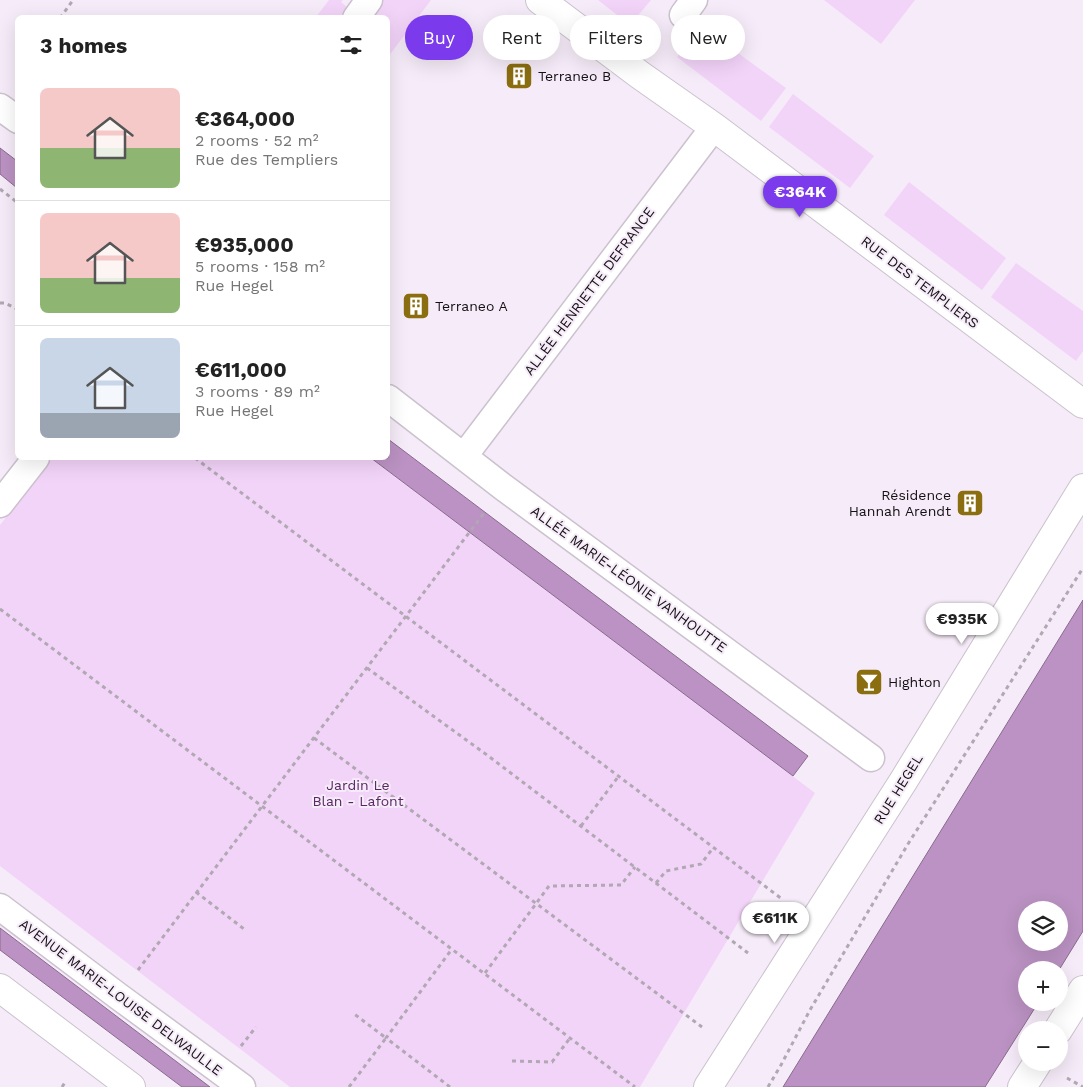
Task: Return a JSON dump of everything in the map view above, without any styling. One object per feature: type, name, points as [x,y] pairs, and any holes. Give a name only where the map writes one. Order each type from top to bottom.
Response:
[{"type":"street","points":[[358,15],[369,0]]},
{"type":"street","name":"RUE DES TEMPLIERS","points":[[540,0],[640,75],[714,127],[1083,404]]},
{"type":"street","points":[[0,107],[15,118]]},
{"type":"street","name":"ALLÉE HENRIETTE DEFRANCE","points":[[464,456],[714,127]]},
{"type":"street","name":"ALLÉE MARIE-LÉONIE VANHOUTTE","points":[[390,400],[503,487],[872,758]]},
{"type":"street","points":[[0,504],[34,460]]},
{"type":"street","name":"RUE HEGEL","points":[[708,1087],[904,780],[1083,488]]},
{"type":"street","name":"AVENUE MARIE-LOUISE DELWAULLE","points":[[0,907],[242,1087]]},
{"type":"street","points":[[0,988],[130,1087]]},
{"type":"street","points":[[1064,1021],[1083,990]]},
{"type":"street","points":[[1022,1087],[1032,1071]]},
{"type":"path","points":[[62,15],[73,0]]},
{"type":"path","points":[[0,189],[15,201]]},
{"type":"path","points":[[0,303],[15,308]]},
{"type":"path","points":[[198,460],[782,899]]},
{"type":"path","points":[[118,996],[484,512]]},
{"type":"path","points":[[768,1087],[810,1010],[908,844],[1083,568]]},
{"type":"path","points":[[0,609],[635,1087]]},
{"type":"path","points":[[367,668],[581,826],[748,954]]},
{"type":"path","points":[[314,738],[702,1027]]},
{"type":"path","points":[[581,826],[618,777]]},
{"type":"path","points":[[656,883],[666,871],[701,864],[713,848]]},
{"type":"path","points":[[485,973],[550,886],[621,884],[635,867]]},
{"type":"path","points":[[196,892],[244,929]]},
{"type":"path","points":[[349,1087],[452,949]]},
{"type":"path","points":[[353,1013],[450,1087]]},
{"type":"path","points":[[512,1061],[552,1062],[570,1038]]},
{"type":"green space","points":[[329,0],[343,0],[341,2],[347,7],[341,15],[318,15]]},
{"type":"green space","points":[[377,0],[431,0],[420,15],[405,15],[405,34],[390,54],[390,15],[366,15]]},
{"type":"green space","points":[[598,0],[651,0],[638,15],[617,15]]},
{"type":"green space","points":[[824,0],[915,0],[881,44]]},
{"type":"green space","points":[[745,58],[786,88],[761,121],[681,60],[745,60]]},
{"type":"green space","points":[[793,94],[874,156],[850,188],[769,127]]},
{"type":"green space","points":[[909,182],[1006,258],[982,290],[884,215]]},
{"type":"green space","points":[[1016,263],[1083,311],[1083,351],[1076,361],[991,297]]},
{"type":"green space","name":"Jardin Le Blan - Lafont","points":[[50,460],[374,460],[815,793],[640,1087],[290,1087],[0,866],[0,525]]},
{"type":"shaded area","points":[[0,148],[15,159],[15,186],[0,174]]},
{"type":"shaded area","points":[[390,441],[808,756],[793,776],[374,460],[390,460]]},
{"type":"shaded area","points":[[1083,600],[1083,931],[1065,961],[1018,961],[1018,1011],[1033,1011],[1027,1021],[1018,1021],[1018,1035],[985,1087],[783,1087]]},
{"type":"shaded area","points":[[0,928],[210,1087],[182,1087],[0,950]]},
{"type":"place","name":"Terraneo B","points":[[519,76]]},
{"type":"place","name":"Terraneo A","points":[[416,306]]},
{"type":"place","name":"Résidence Hannah Arendt","points":[[970,503]]},
{"type":"place","name":"Highton","points":[[869,682]]}]
